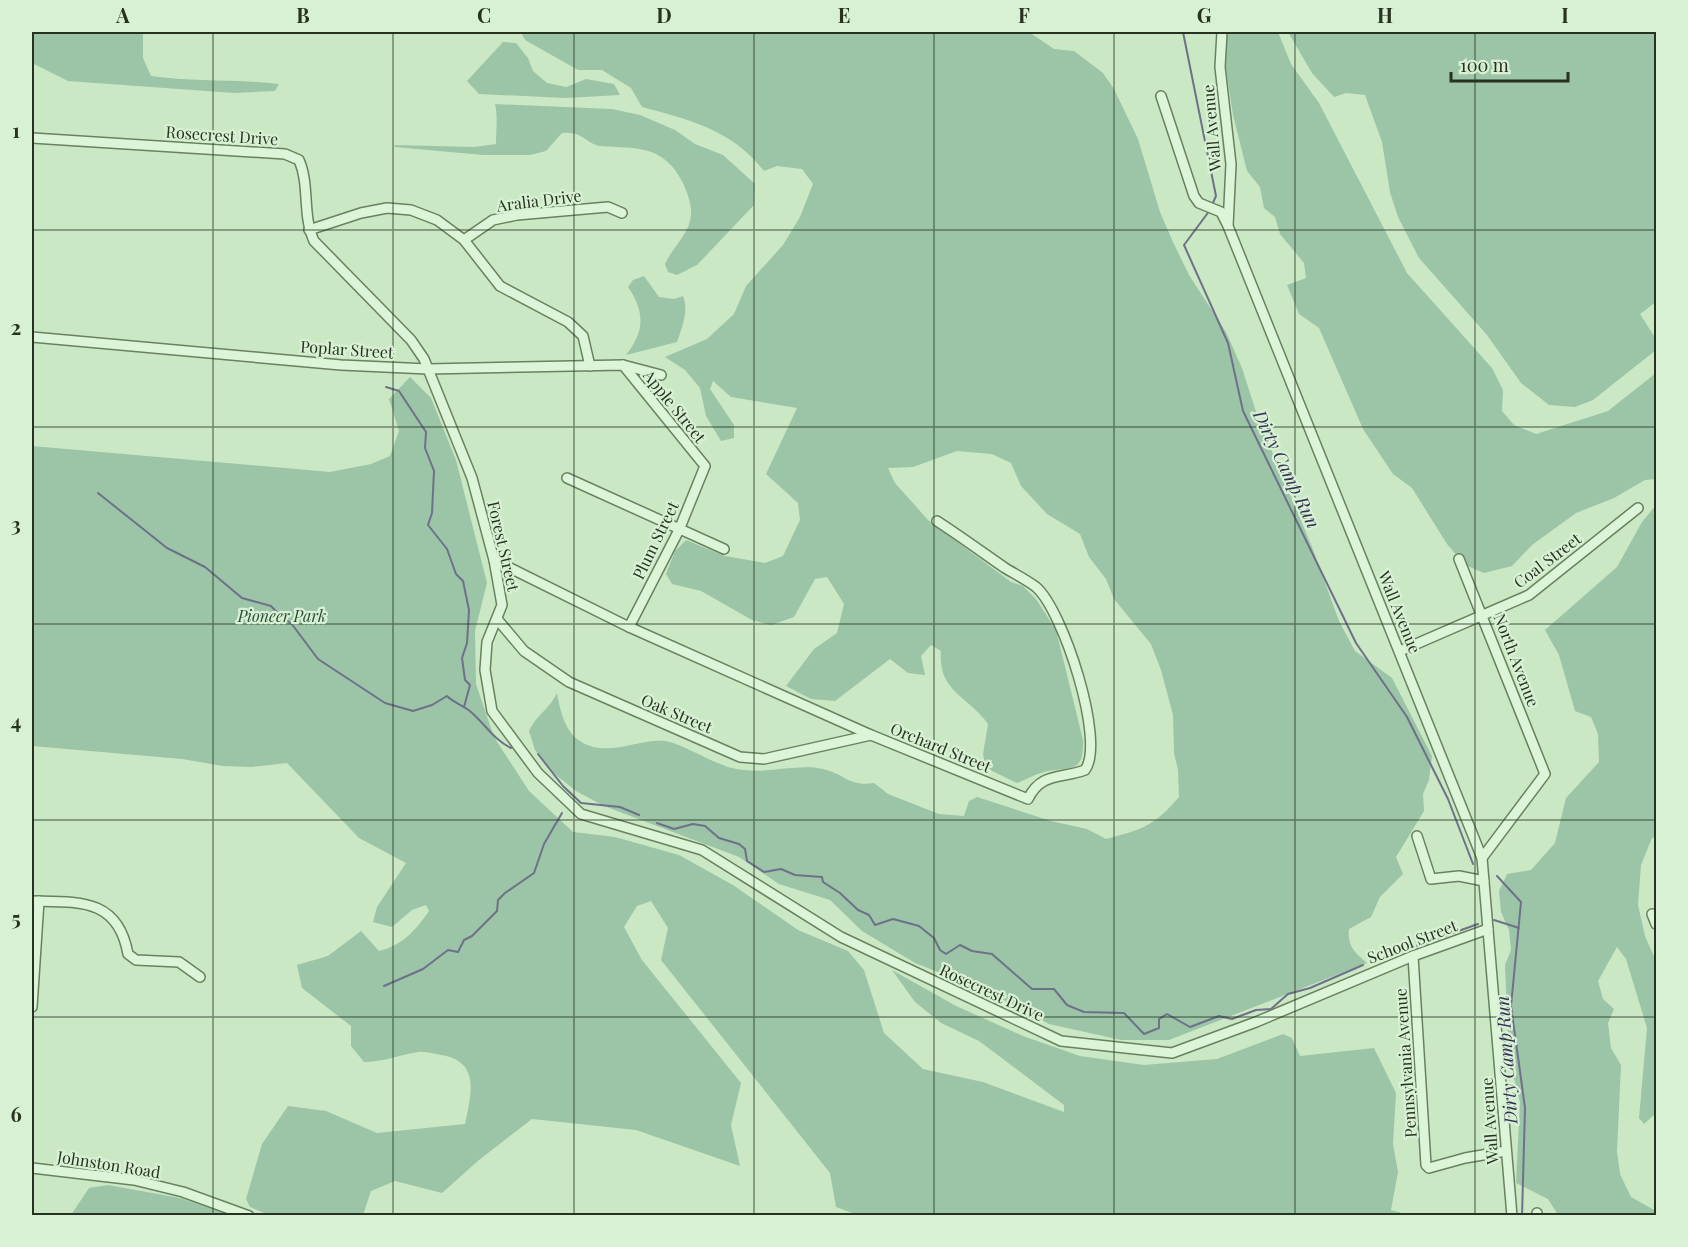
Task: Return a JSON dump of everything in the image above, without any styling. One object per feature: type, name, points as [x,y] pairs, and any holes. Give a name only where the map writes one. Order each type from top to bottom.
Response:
[{"type":"street","name":"Wall Avenue","points":[[1222,32],[1220,67],[1231,164],[1228,226],[1482,858],[1512,1215]]},
{"type":"street","points":[[1161,96],[1194,196],[1199,203],[1221,212],[1228,226]]},
{"type":"street","name":"Rosecrest Drive","points":[[32,138],[285,154],[299,160],[303,170],[309,230]]},
{"type":"street","name":"Aralia Drive","points":[[464,240],[493,220],[517,215],[608,207],[622,213]]},
{"type":"street","points":[[428,369],[411,340],[314,241],[309,230],[361,213],[387,208],[411,210],[437,220],[464,240],[500,286],[568,322],[583,336],[590,366]]},
{"type":"street","name":"Poplar Street","points":[[32,337],[340,365],[428,369],[622,365],[661,375]]},
{"type":"street","name":"Apple Street","points":[[622,365],[705,465]]},
{"type":"street","name":"Forest Street","points":[[428,369],[472,478],[494,560],[502,604],[487,642],[485,670],[492,711],[538,773],[581,814],[646,832]]},
{"type":"street","name":"Plum Street","points":[[629,627],[679,530],[705,465]]},
{"type":"street","points":[[567,478],[724,549]]},
{"type":"street","name":"Coal Street","points":[[1400,651],[1529,595],[1638,508]]},
{"type":"street","name":"Orchard Street","points":[[494,560],[629,627],[871,735],[1028,799],[1034,787],[1045,779],[1085,770],[1091,762],[1092,747],[1085,704],[1072,657],[1050,602],[1036,587],[937,520]]},
{"type":"street","name":"North Avenue","points":[[1458,559],[1545,774],[1482,858]]},
{"type":"street","name":"Oak Street","points":[[497,619],[524,651],[568,682],[740,757],[764,759],[871,735]]},
{"type":"street","name":"Rosecrest Drive","points":[[646,832],[702,850],[841,937],[1061,1041],[1172,1053],[1256,1022],[1346,983]]},
{"type":"street","points":[[1417,836],[1431,879],[1459,876],[1484,881]]},
{"type":"street","points":[[32,1007],[35,901],[95,906],[111,914],[125,934],[128,954],[136,960],[179,962],[200,977]]},
{"type":"street","points":[[1652,914],[1656,924]]},
{"type":"street","name":"School Street","points":[[1346,983],[1488,929]]},
{"type":"street","name":"Pennsylvania Avenue","points":[[1413,956],[1429,1168],[1465,1158],[1506,1151]]},
{"type":"street","name":"Johnston Road","points":[[32,1168],[134,1180],[183,1192],[249,1215]]},
{"type":"green space","points":[[32,32],[143,32],[143,58],[151,76],[279,84],[275,91],[234,93],[68,81],[32,63]]},
{"type":"green space","points":[[521,32],[1029,32],[1054,49],[1074,51],[1103,73],[1114,89],[1138,139],[1160,212],[1173,242],[1189,275],[1226,332],[1242,368],[1258,418],[1312,547],[1339,621],[1355,651],[1392,678],[1432,756],[1429,780],[1423,794],[1424,811],[1396,857],[1403,874],[1380,897],[1371,917],[1349,929],[1349,940],[1353,949],[1367,963],[1169,1040],[1121,1040],[1049,1024],[986,991],[915,963],[862,931],[830,900],[779,884],[739,857],[604,806],[576,791],[556,775],[535,750],[529,731],[557,693],[570,732],[590,746],[612,748],[665,741],[732,768],[756,771],[802,767],[823,769],[853,782],[874,783],[888,794],[939,814],[964,816],[969,801],[977,797],[1051,821],[1087,829],[1106,839],[1147,826],[1162,815],[1179,797],[1173,715],[1161,670],[1151,644],[1114,599],[1106,579],[1089,557],[1080,534],[1047,514],[1021,486],[1011,463],[992,454],[957,451],[913,467],[888,468],[895,483],[928,520],[1011,582],[1023,586],[1036,599],[1056,630],[1083,740],[1081,758],[1075,766],[1044,772],[1017,783],[986,768],[983,754],[988,724],[949,685],[941,665],[941,651],[931,645],[921,656],[925,675],[908,673],[890,659],[835,701],[811,699],[786,686],[814,649],[837,633],[844,604],[827,577],[815,579],[794,617],[771,625],[752,620],[701,591],[672,584],[666,574],[675,551],[686,540],[725,556],[765,563],[783,556],[800,520],[798,503],[766,474],[797,408],[731,397],[713,381],[710,389],[734,425],[734,438],[721,441],[706,416],[700,388],[685,370],[665,357],[707,339],[734,314],[746,286],[783,245],[800,217],[813,184],[802,169],[777,166],[764,171],[752,157],[724,136],[694,122],[642,107],[631,88],[602,70],[578,70],[525,40]]},
{"type":"green space","points":[[1227,32],[1278,32],[1291,64],[1319,103],[1407,273],[1492,368],[1503,390],[1502,411],[1514,425],[1536,434],[1608,411],[1656,373],[1656,479],[1645,480],[1614,498],[1576,513],[1532,545],[1512,566],[1484,573],[1465,565],[1447,544],[1412,488],[1393,474],[1363,429],[1319,328],[1299,314],[1287,285],[1306,278],[1304,263],[1280,234],[1275,217],[1264,208],[1260,187],[1247,171],[1233,115],[1225,62]]},
{"type":"green space","points":[[1288,32],[1656,32],[1656,302],[1640,314],[1656,339],[1656,350],[1593,400],[1575,407],[1549,405],[1521,383],[1487,335],[1419,258],[1398,217],[1390,192],[1382,142],[1365,95],[1346,93],[1334,97],[1312,73]]},
{"type":"green space","points":[[503,42],[516,43],[528,58],[533,71],[547,83],[566,87],[586,79],[614,84],[620,95],[566,98],[479,94],[467,81]]},
{"type":"green space","points":[[495,104],[612,109],[640,115],[675,130],[695,144],[723,155],[755,184],[754,205],[697,265],[677,275],[668,272],[665,264],[688,228],[691,207],[685,187],[675,170],[658,155],[638,149],[595,145],[580,136],[569,133],[562,133],[546,151],[530,155],[483,155],[395,147],[394,145],[474,147],[496,144]]},
{"type":"green space","points":[[644,276],[659,297],[674,299],[683,296],[684,319],[677,342],[626,355],[637,338],[640,321],[638,305],[628,287],[633,280]]},
{"type":"green space","name":"Pioneer Park","points":[[410,377],[431,398],[456,460],[487,583],[475,631],[476,684],[494,737],[529,791],[573,832],[615,837],[679,855],[733,885],[798,930],[848,951],[864,970],[884,1033],[923,1069],[983,1082],[1064,1112],[1064,1105],[979,1041],[941,1023],[915,1002],[892,970],[956,1006],[1023,1036],[1080,1056],[1144,1065],[1217,1059],[1283,1034],[1292,1038],[1300,1056],[1374,1048],[1396,1093],[1393,1144],[1398,1172],[1391,1210],[1409,1215],[860,1216],[836,1207],[830,1173],[661,960],[668,928],[651,901],[637,906],[624,927],[642,960],[741,1083],[731,1125],[740,1166],[636,1130],[532,1119],[479,1160],[442,1193],[395,1181],[371,1191],[363,1215],[269,1215],[250,1207],[246,1199],[262,1144],[288,1106],[326,1111],[377,1133],[465,1124],[471,1091],[468,1072],[462,1064],[454,1058],[427,1052],[364,1062],[351,1046],[351,1026],[302,988],[297,965],[328,956],[361,931],[379,951],[395,945],[419,925],[429,911],[426,905],[412,910],[392,927],[373,922],[377,907],[406,863],[359,838],[287,763],[252,767],[223,766],[182,759],[32,746],[32,446],[330,472],[371,464],[390,456],[399,431],[389,399]]},
{"type":"green space","points":[[1656,505],[1656,837],[1652,838],[1641,865],[1638,905],[1645,936],[1656,961],[1656,1113],[1644,1124],[1639,1118],[1647,1028],[1626,959],[1617,947],[1598,981],[1603,999],[1614,1009],[1608,1023],[1611,1048],[1621,1065],[1617,1151],[1620,1174],[1631,1197],[1656,1211],[1656,1215],[1558,1215],[1548,1199],[1516,1183],[1520,1102],[1509,1058],[1505,965],[1511,950],[1509,930],[1501,912],[1499,891],[1507,874],[1531,870],[1555,843],[1566,798],[1599,762],[1598,734],[1591,717],[1575,711],[1559,655],[1545,630],[1617,567],[1642,522]]},
{"type":"green space","points":[[108,1185],[180,1198],[229,1215],[71,1215],[89,1188]]},
{"type":"waterway","name":"Dirty Camp Run","points":[[1183,32],[1216,196],[1212,205]]},
{"type":"waterway","name":"Dirty Camp Run","points":[[1210,210],[1184,245],[1228,343],[1243,411],[1356,643],[1407,717],[1448,799],[1473,864]]},
{"type":"waterway","points":[[386,387],[399,391],[426,432],[425,448],[434,471],[432,513],[428,525],[447,549],[456,574],[463,581],[469,610],[467,643],[462,658],[465,680],[470,685],[464,707]]},
{"type":"waterway","points":[[98,493],[167,548],[205,567],[242,598],[271,606],[282,618],[291,623],[318,659],[385,703],[413,711],[432,705],[447,696],[471,712],[511,748]]},
{"type":"waterway","points":[[538,754],[563,786],[581,803],[620,807],[639,815]]},
{"type":"waterway","points":[[384,986],[423,969],[448,950],[458,952],[464,940],[472,936],[497,911],[498,900],[534,873],[544,844],[562,813]]},
{"type":"waterway","points":[[657,823],[674,829],[693,824],[705,826],[719,838],[739,844],[745,849],[747,861],[764,872],[781,869],[795,875],[822,877],[823,882],[840,893],[858,910],[869,915],[875,925],[893,919],[919,926],[934,938],[940,950],[946,954],[960,945],[972,951],[992,954],[1032,989],[1054,989],[1067,1005],[1084,1012],[1124,1013],[1144,1034],[1159,1028],[1159,1019],[1167,1014],[1190,1027],[1219,1016],[1232,1019],[1256,1010],[1271,1009],[1288,994],[1310,988],[1363,965]]},
{"type":"waterway","name":"Dirty Camp Run","points":[[1497,876],[1521,902],[1511,1006],[1525,1108],[1522,1216]]},
{"type":"waterway","points":[[1494,920],[1519,928]]},
{"type":"waterway","points":[[1391,955],[1478,924]]}]
